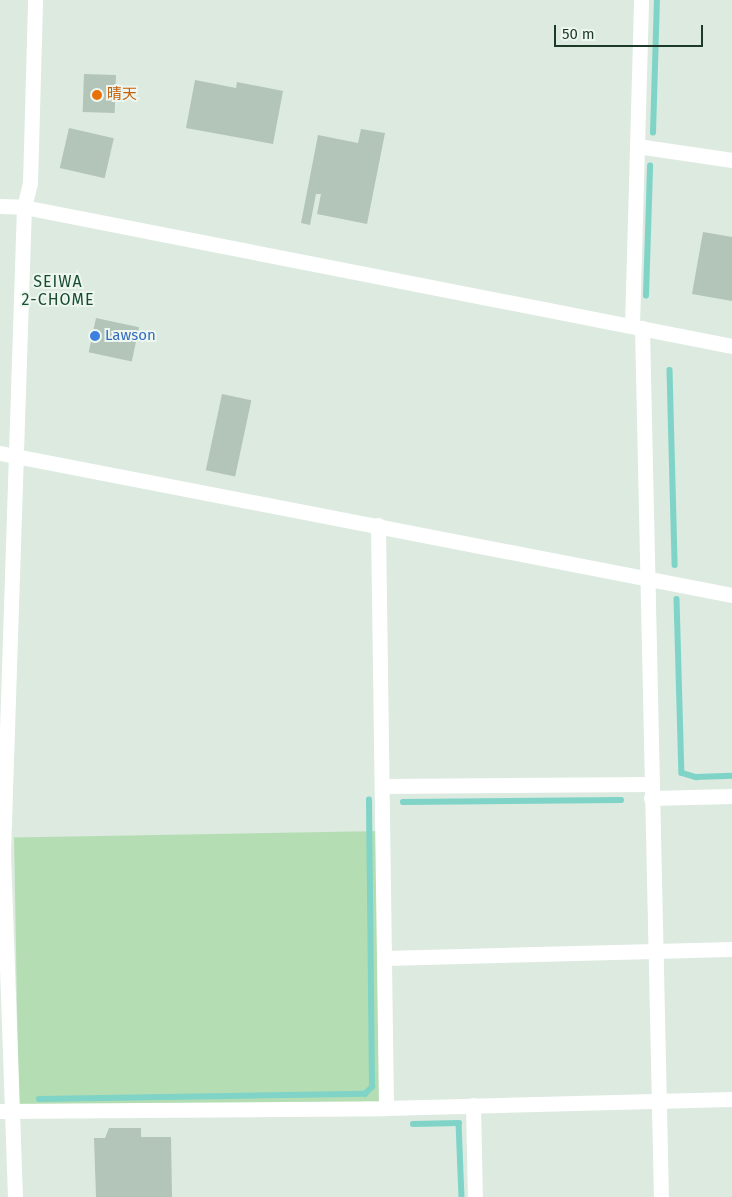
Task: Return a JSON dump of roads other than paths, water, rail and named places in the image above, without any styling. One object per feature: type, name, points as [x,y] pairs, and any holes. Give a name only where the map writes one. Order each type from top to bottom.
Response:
[{"type":"street","points":[[15,1197],[6,1111],[3,945],[3,702],[7,453],[24,207],[30,183],[35,0]]},
{"type":"street","points":[[641,0],[637,146],[637,327],[647,578],[661,1197]]},
{"type":"street","points":[[637,146],[732,160]]},
{"type":"street","points":[[0,206],[24,207],[732,346]]},
{"type":"street","points":[[7,453],[732,595]]},
{"type":"street","points":[[378,525],[386,1108]]},
{"type":"street","points":[[382,786],[651,791],[732,796]]},
{"type":"street","points":[[384,958],[732,949]]},
{"type":"street","points":[[6,1111],[386,1108],[732,1099]]},
{"type":"street","points":[[473,1105],[475,1197]]},
{"type":"waterway","points":[[653,133],[657,1]]},
{"type":"waterway","points":[[646,296],[650,166]]},
{"type":"waterway","points":[[670,370],[675,565]]},
{"type":"waterway","points":[[677,599],[682,773],[696,777],[732,776]]},
{"type":"waterway","points":[[39,1099],[365,1094],[372,1087],[369,800]]},
{"type":"waterway","points":[[403,802],[621,800]]},
{"type":"waterway","points":[[413,1124],[459,1123],[462,1197]]},
{"type":"place","name":"晴天","points":[[97,95]]},
{"type":"place","name":"Lawson","points":[[95,336]]},
{"type":"district","name":"SEIWA 2-CHOME","points":[[58,291]]}]
